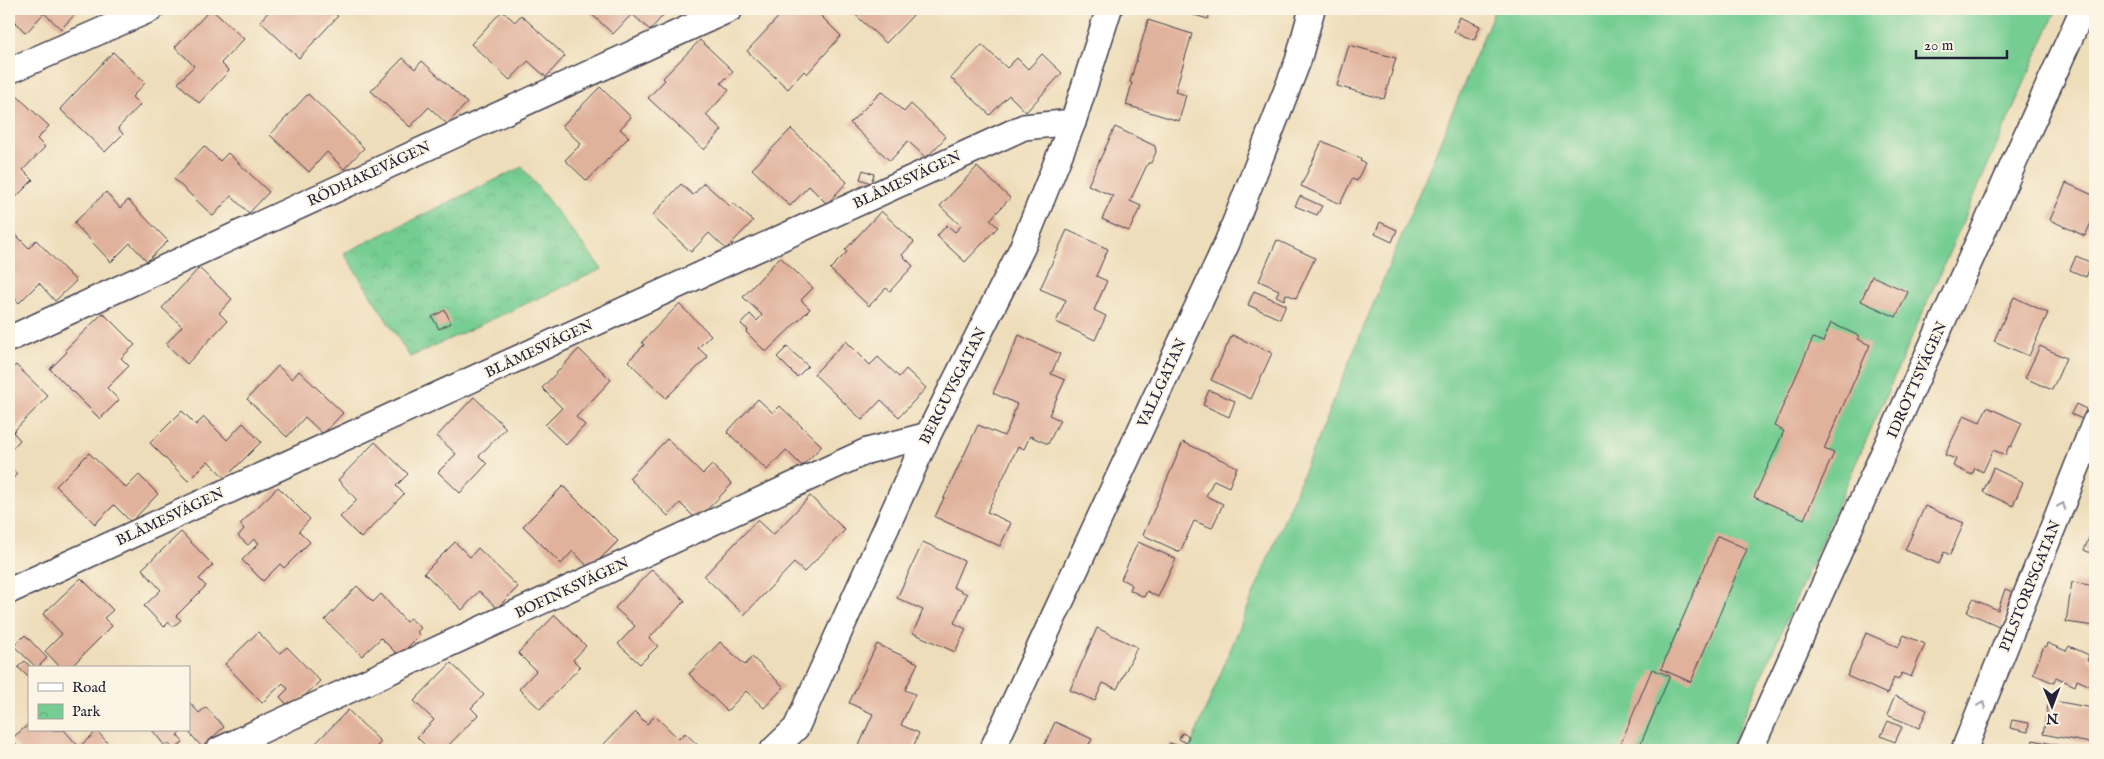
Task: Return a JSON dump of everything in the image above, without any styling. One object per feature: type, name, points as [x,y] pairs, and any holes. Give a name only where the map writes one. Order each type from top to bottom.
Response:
[{"type":"street","points":[[9,71],[151,9]]},
{"type":"street","name":"RÖDHAKEVÄGEN","points":[[9,339],[730,9]]},
{"type":"street","name":"BERGUVSGATAN","points":[[773,750],[796,728],[928,435],[1022,248],[1073,122],[1109,9]]},
{"type":"street","name":"VALLGATAN","points":[[992,750],[1228,243],[1298,61],[1312,9]]},
{"type":"street","name":"IDROTTSVÄGEN","points":[[1750,750],[2083,9]]},
{"type":"street","name":"BLÅMESVÄGEN","points":[[9,591],[1024,127],[1073,122]]},
{"type":"street","name":"PILSTORPSGATAN","points":[[1964,750],[2095,422]]},
{"type":"street","name":"BOFINKSVÄGEN","points":[[219,750],[867,452],[928,435]]},
{"type":"green space","points":[[1495,9],[2057,9],[1729,750],[1189,750]]},
{"type":"green space","points":[[522,167],[602,269],[410,357],[344,253]]},
{"type":"building","points":[[9,9],[80,9],[61,29],[44,13],[26,33],[9,16]]},
{"type":"building","points":[[211,9],[244,39],[221,63],[229,71],[199,103],[178,83],[194,66],[175,47]]},
{"type":"building","points":[[271,9],[330,9],[338,16],[299,58],[260,21]]},
{"type":"building","points":[[586,9],[669,9],[650,30],[632,14],[613,34]]},
{"type":"building","points":[[786,9],[814,9],[841,36],[807,74],[804,71],[788,89],[747,51]]},
{"type":"building","points":[[849,9],[919,9],[886,43]]},
{"type":"building","points":[[1180,9],[1211,9],[1208,19],[1180,11]]},
{"type":"building","points":[[502,11],[515,22],[521,15],[565,56],[546,77],[528,61],[510,80],[471,44]]},
{"type":"building","points":[[1460,17],[1480,26],[1474,40],[1454,32]]},
{"type":"building","points":[[1148,20],[1192,34],[1175,92],[1186,95],[1179,121],[1126,105],[1132,83],[1130,82]]},
{"type":"building","points":[[700,40],[733,71],[721,83],[729,90],[706,115],[722,130],[704,150],[648,98],[665,80],[663,78]]},
{"type":"building","points":[[982,45],[1007,68],[1017,58],[1028,69],[1042,54],[1062,73],[1026,112],[1009,95],[990,115],[951,78]]},
{"type":"building","points":[[1349,45],[1396,58],[1384,99],[1337,86]]},
{"type":"building","points":[[113,52],[145,83],[132,97],[140,105],[118,128],[123,134],[105,152],[60,109]]},
{"type":"building","points":[[403,58],[415,69],[422,61],[467,103],[447,124],[429,107],[410,127],[371,91]]},
{"type":"building","points":[[600,87],[631,117],[620,129],[629,137],[587,181],[565,160],[581,144],[562,126]]},
{"type":"building","points":[[882,91],[904,112],[911,104],[946,137],[926,158],[908,141],[890,161],[850,123]]},
{"type":"building","points":[[308,94],[364,148],[344,169],[327,152],[309,172],[270,135]]},
{"type":"building","points":[[16,95],[49,126],[37,139],[45,147],[23,170],[33,180],[15,198],[9,193],[9,103]]},
{"type":"building","points":[[2095,111],[2095,131],[2088,128]]},
{"type":"building","points":[[1115,127],[1155,146],[1156,152],[1151,163],[1148,163],[1130,201],[1141,206],[1129,231],[1102,219],[1113,196],[1088,185]]},
{"type":"building","points":[[791,129],[847,182],[827,204],[809,186],[790,206],[752,169]]},
{"type":"building","points":[[1322,141],[1361,159],[1360,161],[1365,163],[1357,181],[1352,179],[1340,204],[1301,186]]},
{"type":"building","points":[[204,146],[220,161],[228,153],[269,192],[249,213],[231,196],[213,216],[174,179]]},
{"type":"building","points":[[977,167],[1010,198],[990,220],[998,227],[965,262],[937,236],[947,225],[955,232],[961,226],[940,206]]},
{"type":"building","points":[[863,170],[874,174],[871,183],[860,179]]},
{"type":"building","points":[[704,183],[730,206],[733,203],[753,221],[726,249],[709,233],[691,252],[652,216],[681,184],[693,195]]},
{"type":"building","points":[[2066,183],[2095,196],[2095,214],[2085,236],[2050,220]]},
{"type":"building","points":[[106,192],[120,208],[128,200],[168,241],[147,261],[130,243],[111,262],[74,223]]},
{"type":"building","points":[[1300,196],[1322,206],[1317,215],[1295,206]]},
{"type":"building","points":[[881,211],[914,242],[902,255],[913,266],[890,291],[886,288],[869,306],[830,269],[847,252],[845,250]]},
{"type":"building","points":[[1380,222],[1397,230],[1392,242],[1375,234]]},
{"type":"building","points":[[1067,230],[1108,249],[1096,276],[1107,281],[1094,310],[1106,316],[1095,340],[1056,322],[1066,300],[1040,289]]},
{"type":"building","points":[[14,233],[29,248],[36,240],[76,281],[55,301],[39,283],[19,303],[9,292],[9,238]]},
{"type":"building","points":[[1277,240],[1315,258],[1296,298],[1286,294],[1284,300],[1276,296],[1279,290],[1259,281]]},
{"type":"building","points":[[2076,256],[2092,263],[2086,277],[2070,270]]},
{"type":"building","points":[[780,257],[813,288],[801,300],[810,309],[766,352],[746,332],[748,330],[741,324],[750,314],[757,321],[762,315],[743,297]]},
{"type":"building","points":[[199,268],[232,299],[219,313],[227,321],[187,364],[166,344],[182,326],[162,308]]},
{"type":"building","points":[[1872,276],[1908,292],[1896,317],[1861,301]]},
{"type":"building","points":[[1254,291],[1286,305],[1280,319],[1248,305]]},
{"type":"building","points":[[2014,297],[2048,313],[2029,356],[1994,341]]},
{"type":"building","points":[[679,304],[711,335],[698,348],[708,357],[666,398],[628,361],[644,345],[642,342]]},
{"type":"building","points":[[445,310],[451,323],[439,329],[432,317]]},
{"type":"building","points":[[103,313],[135,345],[121,358],[129,366],[107,388],[119,400],[100,419],[50,369],[67,352],[65,350]]},
{"type":"building","points":[[1831,323],[1859,336],[1857,339],[1870,345],[1824,449],[1834,453],[1804,519],[1754,497],[1784,431],[1774,426],[1813,338],[1823,342]]},
{"type":"building","points":[[1019,335],[1060,354],[1051,374],[1065,380],[1049,415],[1060,420],[1048,444],[1030,436],[1024,449],[1018,446],[987,512],[1011,523],[1000,546],[935,517],[978,425],[1004,436],[1009,426],[1017,404],[993,393]]},
{"type":"building","points":[[1232,335],[1272,353],[1251,399],[1211,380]]},
{"type":"building","points":[[846,341],[870,365],[878,357],[899,377],[906,369],[926,388],[899,417],[881,400],[862,420],[814,374]]},
{"type":"building","points":[[2040,346],[2066,358],[2052,390],[2025,378]]},
{"type":"building","points":[[787,347],[808,366],[797,377],[777,357]]},
{"type":"building","points":[[579,349],[611,380],[576,417],[585,425],[566,445],[545,425],[562,408],[542,388]]},
{"type":"building","points":[[16,365],[48,396],[13,432],[20,440],[9,452],[9,372]]},
{"type":"building","points":[[278,366],[292,379],[299,371],[343,413],[323,434],[305,417],[287,437],[247,399]]},
{"type":"building","points":[[1209,390],[1235,401],[1229,417],[1203,405]]},
{"type":"building","points":[[474,397],[506,428],[479,456],[487,464],[460,493],[438,472],[456,454],[437,436]]},
{"type":"building","points":[[758,399],[773,413],[780,406],[822,446],[802,466],[786,450],[767,470],[727,432]]},
{"type":"building","points":[[2076,404],[2086,409],[2082,419],[2071,414]]},
{"type":"building","points":[[1987,407],[2022,423],[2011,447],[2009,446],[2005,455],[1993,450],[1983,472],[1975,468],[1972,475],[1953,466],[1956,459],[1945,455],[1964,415],[1980,422]]},
{"type":"building","points":[[182,411],[196,425],[204,417],[227,440],[243,423],[261,442],[225,478],[208,461],[188,481],[150,443]]},
{"type":"building","points":[[667,439],[703,474],[712,465],[732,484],[697,520],[680,503],[668,516],[629,478]]},
{"type":"building","points":[[375,442],[408,474],[396,486],[404,494],[361,538],[340,517],[357,500],[338,480]]},
{"type":"building","points":[[1183,442],[1237,467],[1229,487],[1214,480],[1206,496],[1223,504],[1212,528],[1194,521],[1180,552],[1143,535]]},
{"type":"building","points":[[89,453],[126,488],[139,475],[158,494],[131,522],[114,505],[95,524],[56,486]]},
{"type":"building","points":[[9,465],[17,474],[9,483]]},
{"type":"building","points":[[1993,468],[2023,482],[2013,506],[1983,492]]},
{"type":"building","points":[[563,486],[618,541],[590,569],[573,551],[561,564],[523,526]]},
{"type":"building","points":[[278,487],[310,519],[299,531],[310,542],[284,568],[280,564],[263,581],[242,560],[259,543],[254,539],[248,545],[238,536],[244,529],[240,524]]},
{"type":"building","points":[[810,496],[845,530],[804,572],[794,563],[744,615],[704,576],[757,520],[773,535]]},
{"type":"building","points":[[1925,506],[1964,523],[1950,555],[1944,552],[1939,564],[1905,550]]},
{"type":"building","points":[[2095,523],[2095,555],[2084,550]]},
{"type":"building","points":[[181,532],[213,565],[199,579],[206,586],[176,616],[181,620],[173,627],[169,622],[164,627],[144,606],[161,590],[142,569]]},
{"type":"building","points":[[1718,536],[1747,549],[1691,682],[1661,669]]},
{"type":"building","points":[[455,542],[470,557],[478,548],[518,587],[497,608],[479,591],[462,610],[424,573]]},
{"type":"building","points":[[923,542],[964,561],[953,587],[967,594],[954,623],[966,629],[955,652],[913,633],[923,610],[897,598]]},
{"type":"building","points":[[1138,542],[1176,559],[1158,597],[1147,591],[1144,597],[1130,590],[1132,585],[1121,579]]},
{"type":"building","points":[[652,569],[685,601],[649,638],[658,646],[640,664],[618,644],[635,626],[615,608]]},
{"type":"building","points":[[81,578],[113,610],[104,618],[112,626],[72,666],[59,666],[45,651],[62,634],[43,614]]},
{"type":"building","points":[[2072,582],[2095,586],[2095,626],[2066,622]]},
{"type":"building","points":[[357,586],[373,602],[381,594],[406,622],[410,618],[421,628],[417,632],[420,635],[399,656],[381,638],[362,656],[325,620]]},
{"type":"building","points":[[2005,589],[2013,592],[2001,627],[1967,612],[1973,599],[1998,610]]},
{"type":"building","points":[[555,615],[586,646],[573,660],[580,667],[540,709],[519,689],[536,671],[518,653]]},
{"type":"building","points":[[1097,628],[1137,647],[1117,689],[1103,683],[1095,701],[1070,690]]},
{"type":"building","points":[[258,632],[279,654],[287,647],[320,681],[291,709],[280,697],[288,689],[283,683],[262,703],[225,664]]},
{"type":"building","points":[[1866,633],[1898,647],[1904,635],[1925,644],[1911,677],[1902,673],[1898,680],[1894,678],[1887,694],[1847,676]]},
{"type":"building","points":[[25,635],[47,658],[39,666],[35,666],[14,646]]},
{"type":"building","points":[[720,642],[745,665],[752,657],[784,687],[764,708],[746,691],[727,711],[689,674]]},
{"type":"building","points":[[2047,643],[2066,651],[2069,646],[2089,655],[2087,660],[2095,664],[2095,688],[2077,680],[2075,686],[2056,677],[2054,683],[2033,674]]},
{"type":"building","points":[[877,644],[918,663],[905,690],[915,694],[901,725],[919,733],[912,750],[857,750],[873,714],[849,703]]},
{"type":"building","points":[[25,661],[29,666],[28,677],[18,667]]},
{"type":"building","points":[[451,663],[484,695],[471,708],[478,715],[444,750],[430,750],[417,737],[434,720],[414,701]]},
{"type":"building","points":[[1652,669],[1670,676],[1638,750],[1618,750]]},
{"type":"building","points":[[1895,696],[1927,710],[1919,728],[1887,715]]},
{"type":"building","points":[[2049,700],[2093,708],[2090,724],[2094,725],[2090,743],[2043,734]]},
{"type":"building","points":[[190,703],[199,713],[206,707],[224,727],[202,747],[189,732]]},
{"type":"building","points":[[348,710],[381,742],[373,750],[310,749]]},
{"type":"building","points":[[635,712],[647,724],[655,716],[679,739],[685,733],[703,750],[608,750],[603,745]]},
{"type":"building","points":[[2012,720],[2029,723],[2028,732],[2010,728]]},
{"type":"building","points":[[1888,721],[1902,727],[1895,742],[1881,736]]},
{"type":"building","points":[[1055,722],[1092,739],[1086,750],[1042,750]]},
{"type":"building","points":[[28,725],[28,732],[66,732],[79,747],[98,732],[114,750],[21,750],[11,739]]},
{"type":"building","points":[[154,732],[181,732],[177,735],[183,742],[174,750],[168,743],[165,746]]},
{"type":"building","points":[[1182,733],[1189,736],[1186,743],[1179,739]]},
{"type":"building","points":[[2033,740],[2076,749],[2076,750],[2031,750]]},
{"type":"building","points":[[1170,743],[1183,748],[1182,750],[1167,750]]}]
